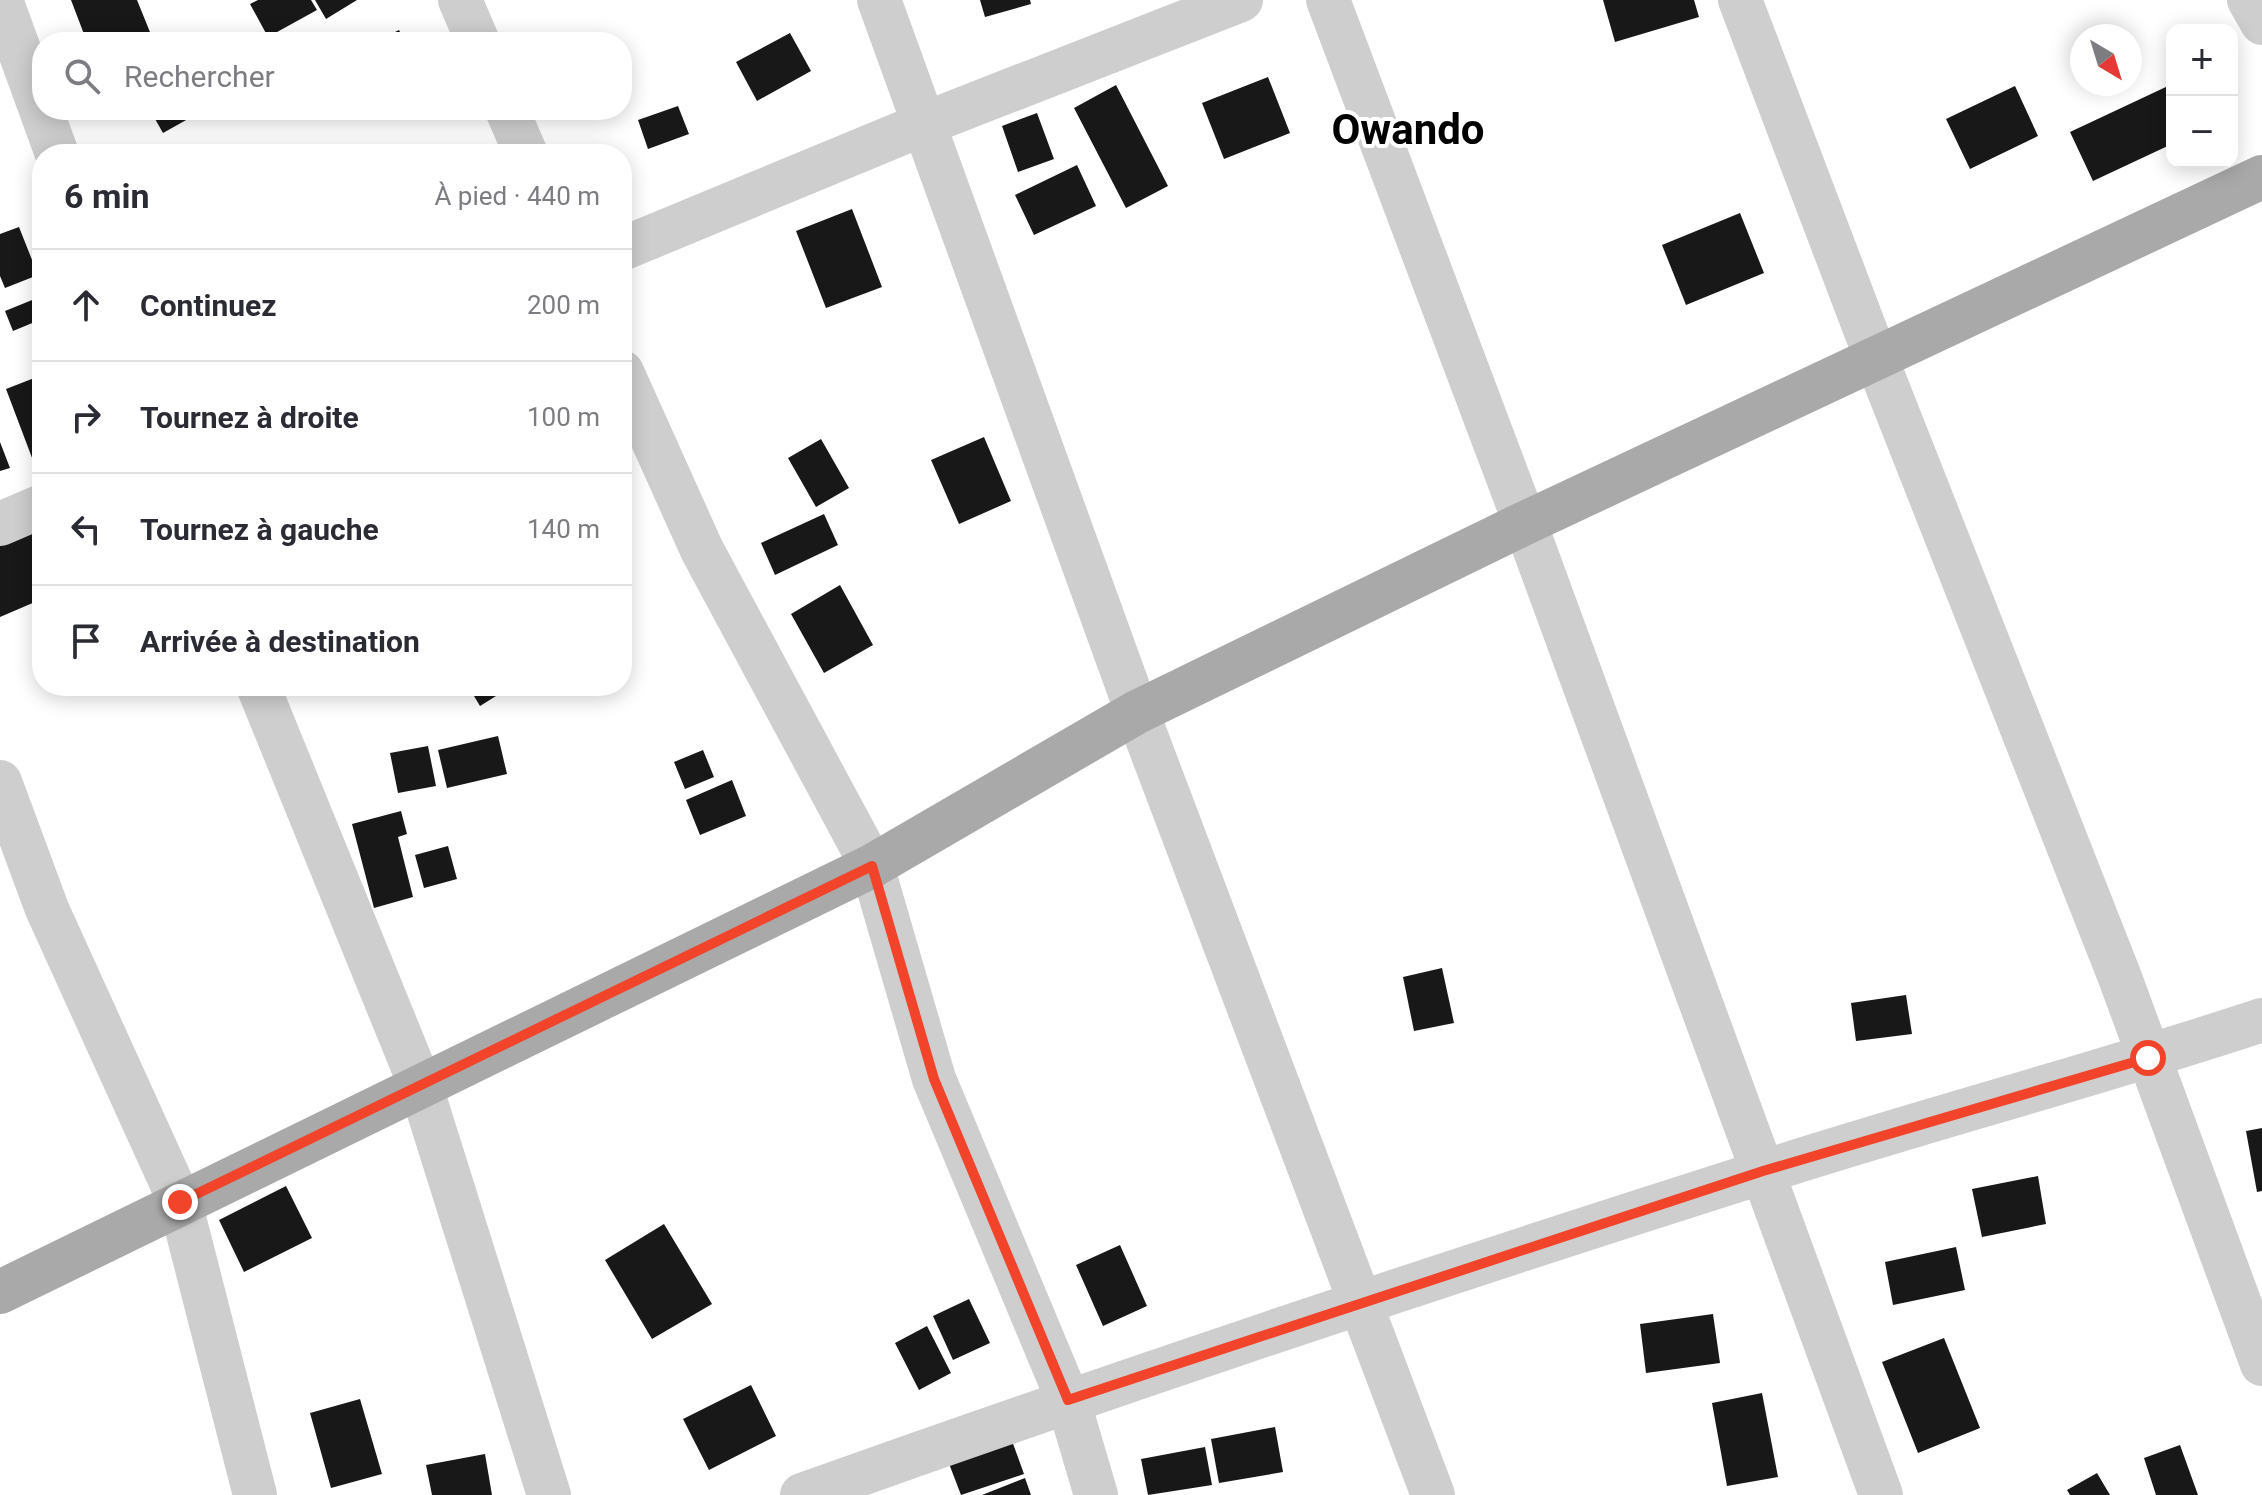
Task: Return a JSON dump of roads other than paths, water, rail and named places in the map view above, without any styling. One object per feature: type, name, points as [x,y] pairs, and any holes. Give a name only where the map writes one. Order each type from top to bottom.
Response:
[{"type":"main road","points":[[0,1292],[872,866],[1137,712],[1525,523],[2262,177]]},
{"type":"street","points":[[1,0],[32,85]]},
{"type":"street","points":[[460,0],[474,32]]},
{"type":"street","points":[[879,0],[1137,712],[1433,1495]]},
{"type":"street","points":[[632,245],[924,124],[1241,0]]},
{"type":"street","points":[[1328,0],[1525,523],[1881,1495]]},
{"type":"street","points":[[1740,0],[1876,358],[2119,975],[2262,1364]]},
{"type":"street","points":[[2249,0],[2262,23]]},
{"type":"street","points":[[45,120],[53,144]]},
{"type":"street","points":[[511,120],[522,144]]},
{"type":"street","points":[[632,394],[702,550],[872,866],[934,1079],[1068,1400],[1096,1495]]},
{"type":"street","points":[[0,524],[32,510]]},
{"type":"street","points":[[262,696],[421,1087],[549,1495]]},
{"type":"street","points":[[0,782],[47,909],[180,1202],[255,1495]]},
{"type":"street","points":[[802,1495],[1068,1400],[1763,1171],[2148,1058],[2262,1020]]},
{"type":"district","name":"Owando","points":[[1408,129]]}]
